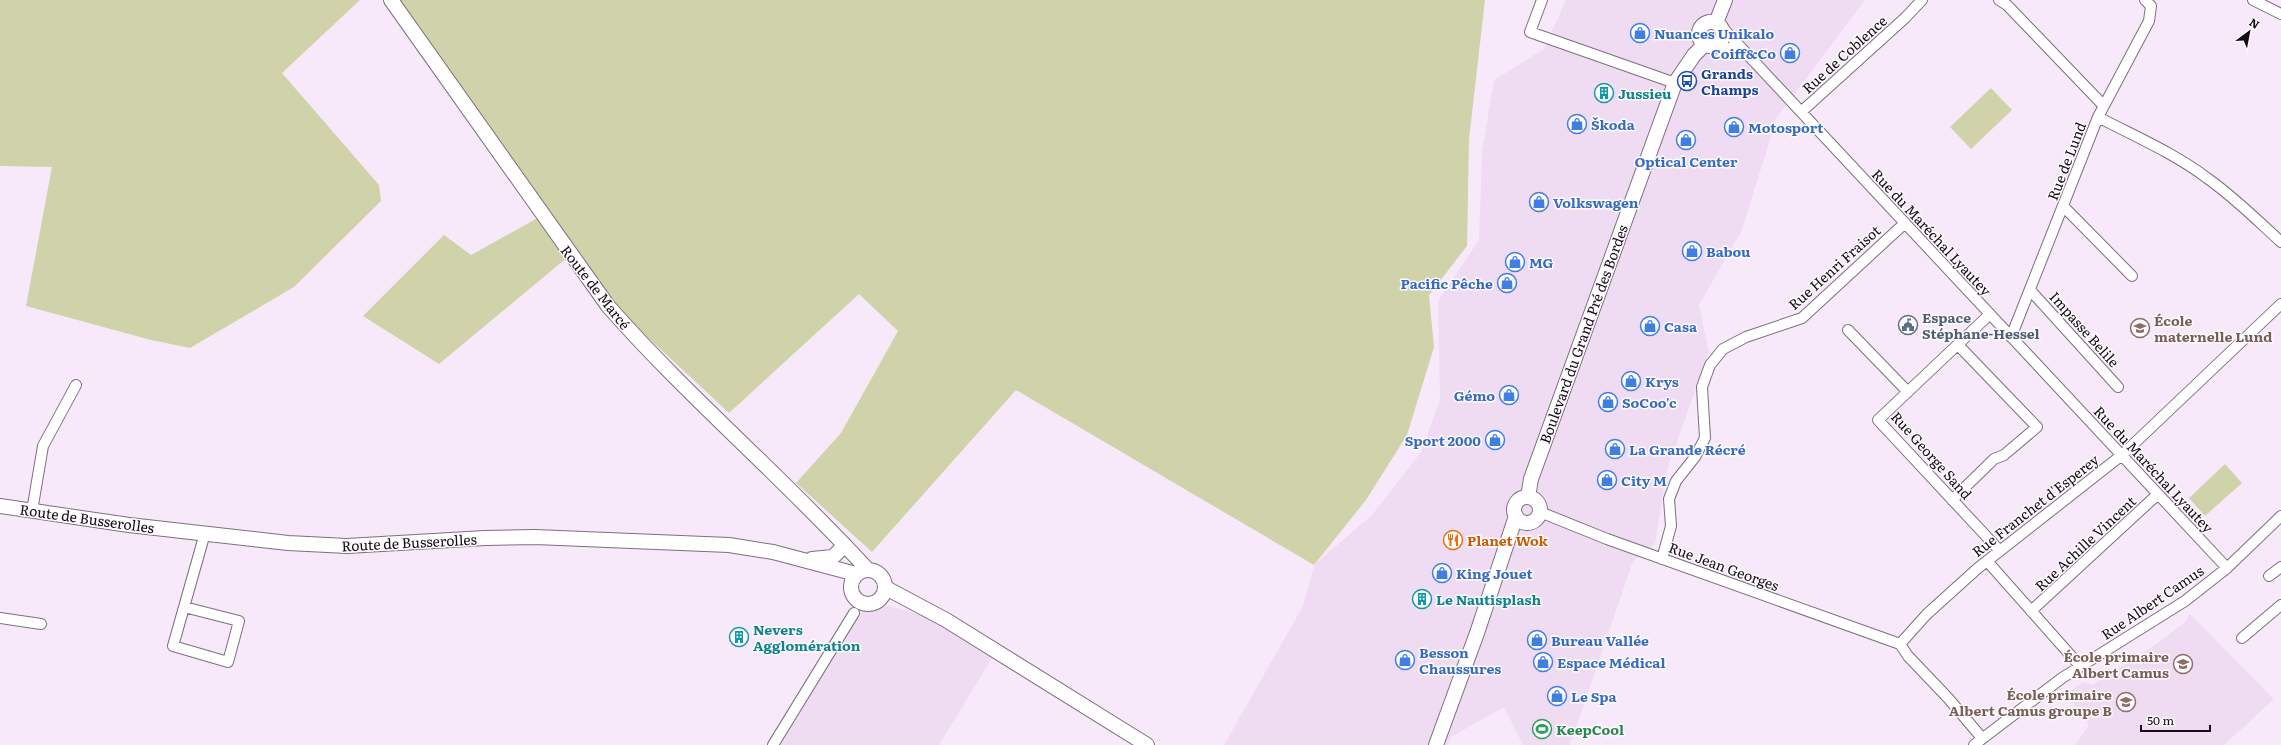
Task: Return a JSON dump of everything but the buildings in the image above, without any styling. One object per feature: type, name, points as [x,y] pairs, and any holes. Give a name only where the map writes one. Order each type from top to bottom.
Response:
[{"type":"main road","name":"Route de Marcé","points":[[391,0],[608,306],[646,349],[841,543],[858,575]]},
{"type":"main road","points":[[1718,24],[1704,24],[1699,30],[1699,38],[1708,46],[1720,43],[1724,36],[1718,24],[1725,0]]},
{"type":"main road","name":"Boulevard du Grand Pré des Bordes","points":[[1528,497],[1534,473],[1674,83],[1694,55],[1708,46]]},
{"type":"main road","points":[[1436,745],[1511,537],[1516,516],[1514,508],[1517,501],[1528,497],[1536,500],[1540,512],[1536,519],[1528,523],[1511,537]]},
{"type":"main road","name":"Route de Busserolles","points":[[0,506],[288,544],[347,546],[485,538],[610,540],[729,545],[773,552],[858,575]]},
{"type":"main road","points":[[1516,516],[1521,521],[1528,523]]},
{"type":"main road","points":[[800,559],[833,557],[841,543]]},
{"type":"main road","points":[[854,613],[872,598],[881,574],[858,575],[852,594],[872,598],[890,601],[926,610],[952,624],[1147,745]]},
{"type":"street","points":[[1542,0],[1530,32],[1674,83]]},
{"type":"street","name":"Rue de Coblence","points":[[1801,112],[1896,26],[1922,0]]},
{"type":"street","points":[[1999,0],[2007,5],[2104,106]]},
{"type":"street","name":"Rue de Lund","points":[[2011,337],[2031,291],[2098,117],[2149,21],[2150,6],[2145,0]]},
{"type":"street","points":[[2253,0],[2281,14]]},
{"type":"street","name":"Rue du Maréchal Lyautey","points":[[1718,24],[2227,568]]},
{"type":"street","name":"Rue du Maréchal Lyautey","points":[[1708,46],[1730,48],[1748,56]]},
{"type":"street","points":[[2098,117],[2150,144],[2206,177],[2241,204],[2281,242]]},
{"type":"street","points":[[2064,207],[2132,276]]},
{"type":"street","name":"Rue Henri Fraisot","points":[[1662,559],[1671,526],[1669,499],[1676,481],[1695,457],[1705,438],[1702,387],[1710,365],[1723,349],[1746,337],[1802,318],[1905,223]]},
{"type":"street","name":"Impasse Belile","points":[[2031,291],[2118,387]]},
{"type":"street","name":"Rue Franchet d'Esperey","points":[[1900,644],[1927,614],[1987,561],[2122,455],[2281,304]]},
{"type":"street","name":"Rue George Sand","points":[[1990,314],[1878,420],[2000,551]]},
{"type":"street","points":[[1848,330],[1908,392]]},
{"type":"street","points":[[1952,500],[1994,459],[2004,455],[2037,427],[1958,345]]},
{"type":"street","points":[[32,511],[43,446],[76,385]]},
{"type":"street","name":"Rue Achille Vincent","points":[[2031,611],[2158,494]]},
{"type":"street","name":"Rue Jean Georges","points":[[1540,512],[1607,539],[1900,644]]},
{"type":"street","name":"Rue Albert Camus","points":[[1974,745],[2080,666],[2185,601],[2227,568],[2281,516]]},
{"type":"street","points":[[184,607],[239,621],[228,662],[173,646],[184,607],[205,533]]},
{"type":"street","points":[[1987,561],[2080,666]]},
{"type":"street","points":[[2269,576],[2281,567]]},
{"type":"street","points":[[2242,638],[2281,605]]},
{"type":"street","points":[[775,743],[854,613]]},
{"type":"street","points":[[0,618],[41,624]]},
{"type":"street","points":[[1900,644],[1908,656],[1948,698],[1982,738]]},
{"type":"shaded area","points":[[1566,0],[1865,0],[1777,117],[1742,230],[1699,305],[1709,352],[1667,470],[1655,544],[1633,561],[1570,745],[1523,745],[1504,707],[1451,737],[1448,745],[1224,745],[1303,606],[1314,565],[1372,515],[1421,452],[1440,400],[1438,301],[1479,240],[1482,152],[1494,80],[1544,49]]},
{"type":"shaded area","points":[[889,606],[931,618],[992,658],[939,745],[778,745],[857,615],[866,609]]},
{"type":"shaded area","name":"École primaire Albert Camus","points":[[2190,614],[2274,699],[2224,745],[2075,745],[2089,725],[2067,696],[2068,692],[2084,682],[2092,685],[2155,645],[2185,622]]},
{"type":"green space","points":[[0,0],[360,0],[282,73],[379,185],[381,201],[294,287],[190,348],[151,340],[26,306],[52,167],[0,166]]},
{"type":"green space","points":[[398,0],[1485,0],[1469,139],[1467,246],[1429,295],[1434,347],[1407,435],[1366,500],[1314,565],[1016,390],[872,552],[796,483],[841,433],[898,331],[859,294],[729,413],[628,319],[575,251],[439,364],[363,316],[444,235],[471,255],[550,211]]},
{"type":"green space","points":[[1991,88],[2012,110],[1971,149],[1950,127]]},
{"type":"green space","points":[[2225,464],[2242,483],[2205,516],[2189,498]]},
{"type":"place","name":"Nuances Unikalo","points":[[1640,33]]},
{"type":"place","name":"Coiff&Co","points":[[1790,53]]},
{"type":"place","name":"Grands Champs","points":[[1687,81]]},
{"type":"place","name":"Jussieu","points":[[1604,93]]},
{"type":"place","name":"Škoda","points":[[1577,124]]},
{"type":"place","name":"Motosport","points":[[1734,127]]},
{"type":"place","name":"Optical Center","points":[[1686,140]]},
{"type":"place","name":"Volkswagen","points":[[1539,202]]},
{"type":"place","name":"Babou","points":[[1692,251]]},
{"type":"place","name":"MG","points":[[1515,262]]},
{"type":"place","name":"Pacific Pêche","points":[[1507,283]]},
{"type":"place","name":"Espace Stéphane-Hessel","points":[[1908,325]]},
{"type":"place","name":"Casa","points":[[1650,326]]},
{"type":"place","name":"École maternelle Lund","points":[[2140,328]]},
{"type":"place","name":"Krys","points":[[1631,381]]},
{"type":"place","name":"Gémo","points":[[1509,395]]},
{"type":"place","name":"SoCoo'c","points":[[1608,402]]},
{"type":"place","name":"Sport 2000","points":[[1495,440]]},
{"type":"place","name":"La Grande Récré","points":[[1615,449]]},
{"type":"place","name":"City M","points":[[1607,480]]},
{"type":"place","name":"Planet Wok","points":[[1453,540]]},
{"type":"place","name":"King Jouet","points":[[1442,573]]},
{"type":"place","name":"Le Nautisplash","points":[[1422,599]]},
{"type":"place","name":"Nevers Agglomération","points":[[739,637]]},
{"type":"place","name":"Bureau Vallée","points":[[1537,640]]},
{"type":"place","name":"Besson Chaussures","points":[[1405,660]]},
{"type":"place","name":"Espace Médical","points":[[1543,662]]},
{"type":"place","name":"École primaire Albert Camus","points":[[2183,664]]},
{"type":"place","name":"Le Spa","points":[[1557,696]]},
{"type":"place","name":"École primaire Albert Camus groupe B","points":[[2126,702]]},
{"type":"place","name":"KeepCool","points":[[1542,729]]}]
